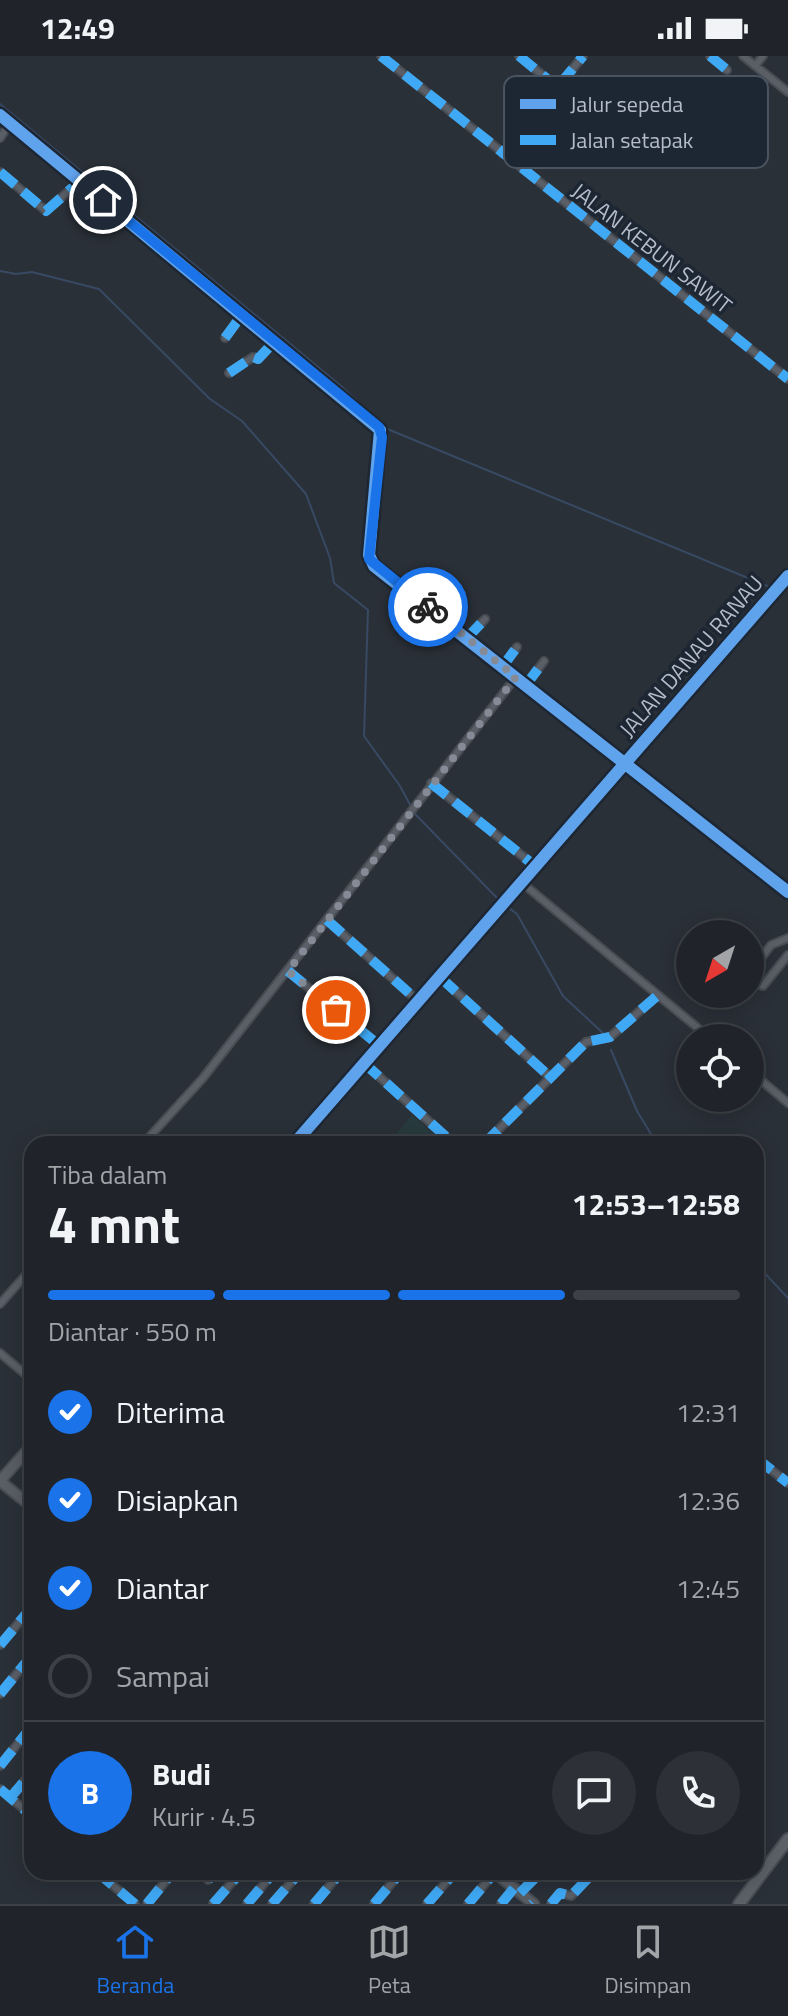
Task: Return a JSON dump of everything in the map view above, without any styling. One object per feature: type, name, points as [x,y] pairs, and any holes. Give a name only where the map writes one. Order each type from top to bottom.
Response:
[{"type":"main road","points":[[764,1871],[788,1839]]},
{"type":"main road","points":[[739,1904],[757,1880]]},
{"type":"street","name":"JALAN KEBUN SAWIT","points":[[381,56],[503,154]]},
{"type":"street","points":[[392,65],[398,56]]},
{"type":"street","points":[[519,56],[529,59],[546,76]]},
{"type":"street","points":[[566,76],[583,56]]},
{"type":"street","points":[[710,56],[727,70]]},
{"type":"street","points":[[743,56],[787,90]]},
{"type":"street","points":[[755,66],[763,56]]},
{"type":"street","points":[[0,115],[380,430],[369,559],[788,892]]},
{"type":"street","points":[[0,138],[10,123]]},
{"type":"street","name":"JALAN KEBUN SAWIT","points":[[521,168],[788,379]]},
{"type":"street","points":[[0,172],[46,211],[80,181]]},
{"type":"street","points":[[225,338],[241,316]]},
{"type":"street","points":[[229,373],[253,357],[258,359],[274,342]]},
{"type":"street","name":"JALAN DANAU RANAU","points":[[301,1136],[788,576]]},
{"type":"street","points":[[467,638],[485,619]]},
{"type":"street","points":[[503,666],[517,647]]},
{"type":"street","points":[[526,685],[544,661]]},
{"type":"street","points":[[153,1136],[288,971],[416,802],[516,677]]},
{"type":"street","points":[[431,783],[535,866]]},
{"type":"street","points":[[521,882],[693,1024]]},
{"type":"street","points":[[327,920],[418,1001]]},
{"type":"street","points":[[764,954],[771,945],[788,938]]},
{"type":"street","points":[[764,985],[788,955]]},
{"type":"street","points":[[288,971],[380,1046]]},
{"type":"street","points":[[441,978],[549,1076]]},
{"type":"street","points":[[492,1136],[586,1042],[610,1037],[658,995]]},
{"type":"street","points":[[364,1063],[445,1136]]},
{"type":"street","points":[[764,1083],[788,1103]]},
{"type":"street","points":[[0,1304],[24,1277]]},
{"type":"street","points":[[0,1353],[24,1373]]},
{"type":"street","points":[[24,1454],[0,1481],[24,1500]]},
{"type":"street","points":[[764,1464],[788,1483]]},
{"type":"street","points":[[0,1645],[24,1616]]},
{"type":"street","points":[[2,1688],[24,1664]]},
{"type":"street","points":[[0,1766],[24,1736]]},
{"type":"street","points":[[10,1798],[24,1781]]},
{"type":"street","points":[[0,1789],[24,1810]]},
{"type":"street","points":[[106,1880],[135,1904]]},
{"type":"street","points":[[147,1904],[166,1880]]},
{"type":"street","points":[[213,1904],[234,1880]]},
{"type":"street","points":[[247,1904],[267,1880]]},
{"type":"street","points":[[272,1904],[293,1880]]},
{"type":"street","points":[[314,1904],[334,1880]]},
{"type":"street","points":[[374,1904],[394,1880]]},
{"type":"street","points":[[427,1904],[448,1880]]},
{"type":"street","points":[[468,1904],[488,1880]]},
{"type":"street","points":[[504,1880],[533,1904]]},
{"type":"street","points":[[501,1904],[530,1880]]},
{"type":"street","points":[[551,1904],[560,1893],[571,1896],[586,1880]]},
{"type":"green space","points":[[412,1115],[437,1136],[395,1136]]},
{"type":"waterway","points":[[0,104],[341,386],[385,428],[772,588]]},
{"type":"waterway","points":[[0,271],[16,274],[32,272],[99,289],[210,399],[242,421],[306,494],[330,558],[334,583],[368,610],[364,736],[400,786],[415,814],[500,901]]},
{"type":"waterway","points":[[505,905],[517,914],[563,996],[604,1034]]},
{"type":"waterway","points":[[611,1050],[637,1111],[652,1136]]},
{"type":"waterway","points":[[764,1272],[788,1298]]},
{"type":"marked path","points":[[381,56],[504,154]]},
{"type":"marked path","points":[[519,56],[544,76]]},
{"type":"marked path","points":[[567,76],[583,56]]},
{"type":"marked path","points":[[710,56],[727,70]]},
{"type":"marked path","points":[[522,168],[788,379]]},
{"type":"marked path","points":[[0,172],[46,211],[80,181]]},
{"type":"marked path","points":[[225,338],[241,316]]},
{"type":"marked path","points":[[229,373],[253,357],[258,359],[274,342]]},
{"type":"marked path","points":[[467,638],[485,619]]},
{"type":"marked path","points":[[503,666],[517,647]]},
{"type":"marked path","points":[[526,685],[544,661]]},
{"type":"marked path","points":[[431,783],[535,866]]},
{"type":"marked path","points":[[327,920],[418,1001]]},
{"type":"marked path","points":[[288,971],[380,1046]]},
{"type":"marked path","points":[[441,978],[549,1076]]},
{"type":"marked path","points":[[492,1136],[586,1042],[610,1037],[658,995]]},
{"type":"marked path","points":[[364,1063],[445,1136]]},
{"type":"marked path","points":[[764,1464],[788,1483]]},
{"type":"marked path","points":[[0,1645],[24,1616]]},
{"type":"marked path","points":[[0,1694],[24,1665]]},
{"type":"marked path","points":[[0,1766],[24,1736]]},
{"type":"marked path","points":[[10,1798],[24,1781]]},
{"type":"marked path","points":[[0,1789],[24,1809]]},
{"type":"marked path","points":[[106,1880],[135,1904]]},
{"type":"marked path","points":[[147,1904],[166,1880]]},
{"type":"marked path","points":[[213,1904],[234,1880]]},
{"type":"marked path","points":[[247,1904],[267,1880]]},
{"type":"marked path","points":[[272,1904],[293,1880]]},
{"type":"marked path","points":[[314,1904],[334,1880]]},
{"type":"marked path","points":[[374,1904],[394,1880]]},
{"type":"marked path","points":[[427,1904],[448,1880]]},
{"type":"marked path","points":[[468,1904],[488,1880]]},
{"type":"marked path","points":[[520,1893],[533,1880]]},
{"type":"marked path","points":[[551,1904],[560,1893],[571,1896],[586,1880]]},
{"type":"marked path","points":[[501,1904],[514,1888]]},
{"type":"cycle path","points":[[0,115],[380,430],[369,555],[374,566],[788,892]]},
{"type":"cycle path","points":[[301,1136],[788,576]]},
{"type":"way so far","points":[[336,1010],[288,971],[516,677],[428,607]]},
{"type":"route","points":[[103,200],[379,427],[382,437],[369,559],[428,607]]}]
